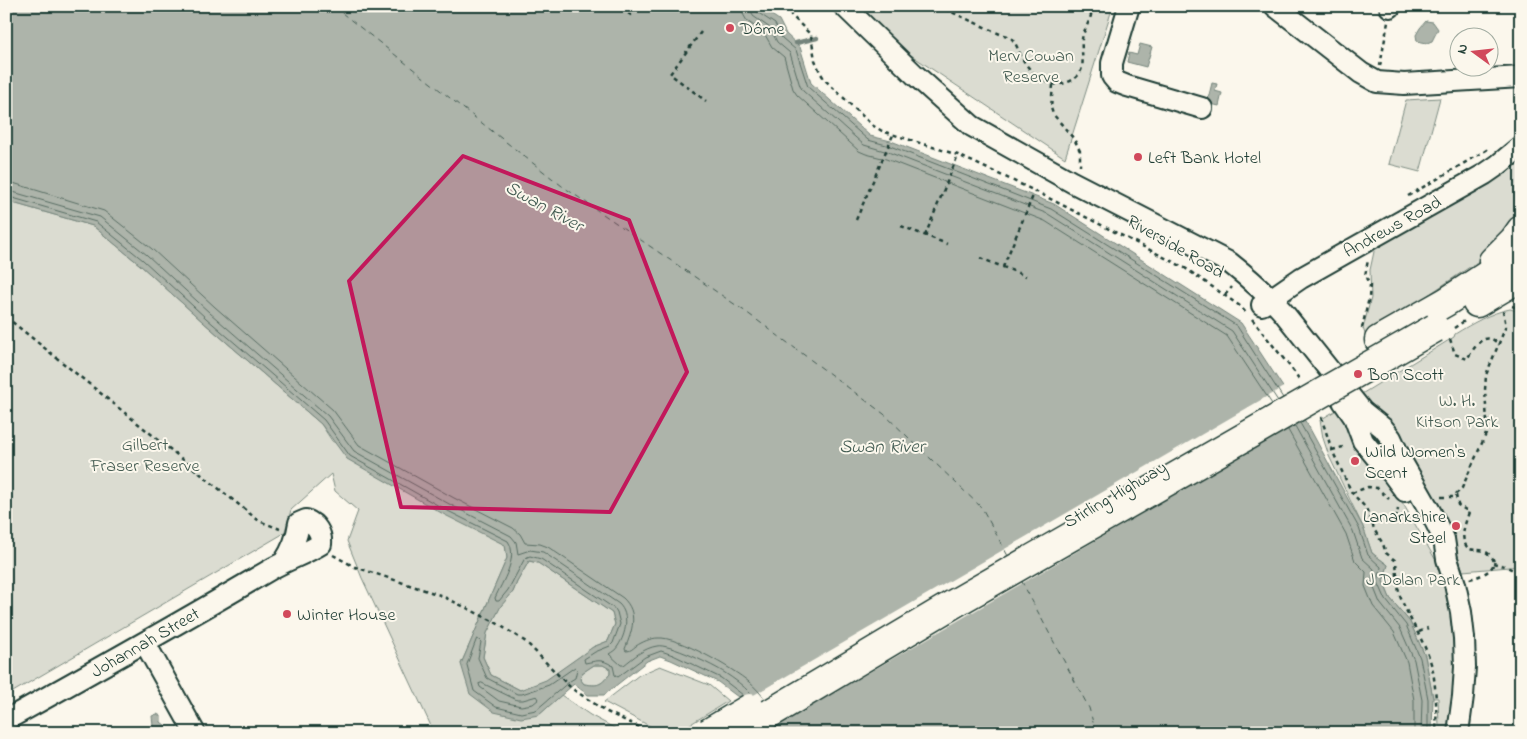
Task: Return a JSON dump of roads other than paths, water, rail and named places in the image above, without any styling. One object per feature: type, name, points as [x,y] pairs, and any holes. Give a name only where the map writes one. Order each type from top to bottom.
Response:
[{"type":"highway","points":[[1498,296],[1492,262],[1514,240],[1521,230]]},
{"type":"highway","name":"Stirling Highway","points":[[1498,296],[1521,253]]},
{"type":"highway","name":"Stirling Highway","points":[[708,733],[1498,296],[1521,277]]},
{"type":"highway","name":"Stirling Highway","points":[[736,733],[955,603],[1438,328]]},
{"type":"street","name":"Riverside Road","points":[[834,6],[967,134],[994,152],[1204,258],[1231,289],[1267,302],[1288,335],[1314,362],[1344,401],[1354,417],[1363,441],[1400,483],[1436,545],[1447,558]]},
{"type":"street","name":"Riverside Road","points":[[844,6],[914,74],[972,126],[1072,182],[1230,263],[1244,274],[1362,411],[1391,438],[1444,539],[1447,558],[1455,584],[1462,620],[1465,667],[1458,733]]},
{"type":"street","points":[[1129,6],[1112,63],[1112,76],[1117,82],[1127,86],[1202,108]]},
{"type":"street","points":[[1275,6],[1361,73],[1377,82],[1404,84],[1521,77]]},
{"type":"street","name":"Andrews Road","points":[[1267,302],[1301,278],[1485,174],[1521,146]]},
{"type":"street","name":"Johannah Street","points":[[6,720],[145,643],[284,562],[321,544],[322,538],[313,523],[306,520],[299,523],[292,551],[284,562]]},
{"type":"street","points":[[145,643],[195,733]]},
{"type":"water","name":"Swan River","points":[[6,6],[758,6],[779,20],[786,34],[800,47],[811,83],[870,136],[891,141],[1054,204],[1241,323],[1309,427],[1363,527],[1372,553],[1388,565],[1383,581],[1390,598],[1410,622],[1425,656],[1433,698],[1432,733],[771,733],[738,697],[718,682],[660,656],[647,661],[604,695],[588,695],[574,684],[539,715],[521,718],[494,712],[470,694],[461,664],[507,558],[505,545],[445,515],[347,459],[321,424],[93,226],[6,201]],"holes":[[[529,561],[538,563],[612,613],[615,624],[608,641],[593,647],[546,680],[520,690],[491,675],[483,657],[487,633],[501,606],[513,592]],[[594,665],[603,665],[610,669],[610,674],[604,681],[598,684],[584,684],[580,679],[582,673]]]},
{"type":"water","points":[[1426,21],[1433,22],[1438,29],[1432,41],[1427,43],[1417,41],[1416,35]]},
{"type":"water","points":[[1140,44],[1152,47],[1146,67],[1127,62],[1129,53],[1137,55]]},
{"type":"water","points":[[1212,83],[1217,84],[1215,91],[1222,93],[1219,106],[1207,103]]},
{"type":"water","points":[[157,714],[161,716],[161,722],[166,726],[164,731],[160,733],[153,726],[152,716]]},
{"type":"waterway","points":[[796,43],[817,38]]},
{"type":"place","name":"Dôme","points":[[730,28]]},
{"type":"place","name":"Left Bank Hotel","points":[[1138,157]]},
{"type":"place","name":"Bon Scott","points":[[1358,374]]},
{"type":"place","name":"Wild Women's Scent","points":[[1355,461]]},
{"type":"place","name":"Lanarkshire Steel","points":[[1456,526]]},
{"type":"place","name":"Winter House","points":[[287,614]]},
{"type":"park label","name":"Merv Cowan Reserve","points":[[1031,65]]},
{"type":"park label","name":"W. H. Kitson Park","points":[[1457,410]]},
{"type":"park label","name":"Gilbert Fraser Reserve","points":[[145,454]]},
{"type":"park label","name":"J Dolan Park","points":[[1413,579]]}]
